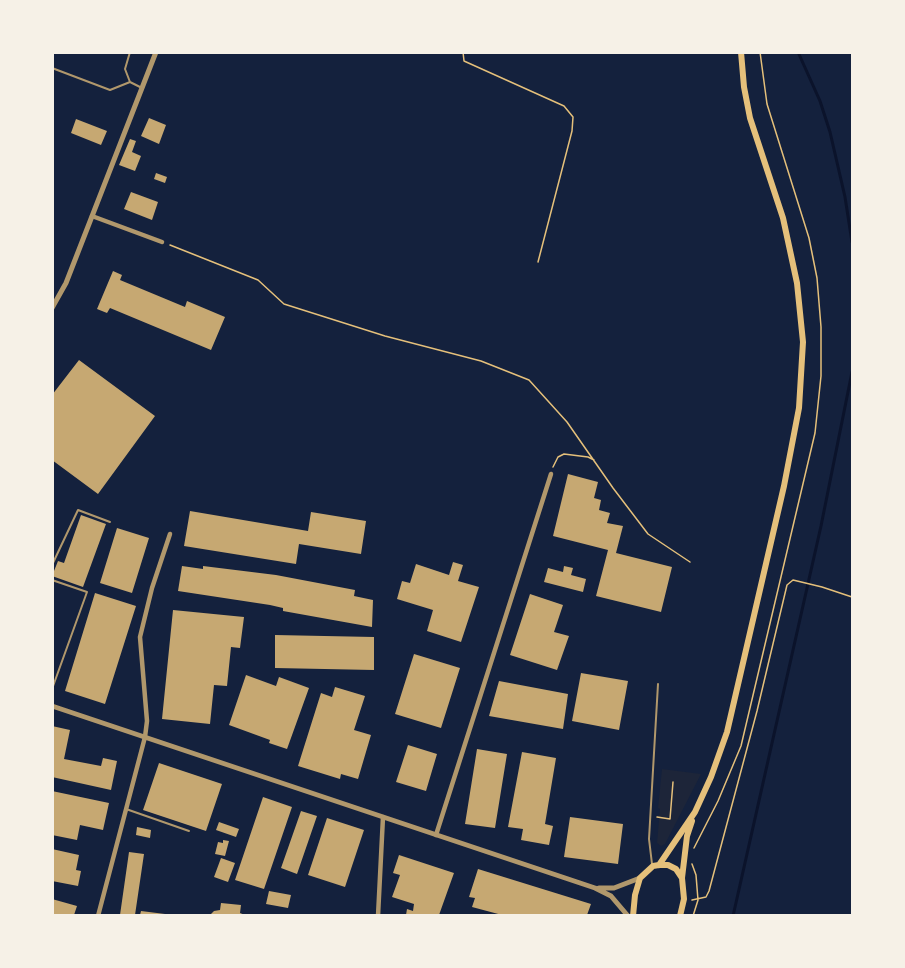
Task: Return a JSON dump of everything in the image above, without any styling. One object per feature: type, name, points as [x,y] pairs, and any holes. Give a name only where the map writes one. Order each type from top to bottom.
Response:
[{"type":"main road","points":[[680,915],[684,899],[682,878],[687,836],[719,757],[733,709],[796,429],[802,384],[803,342],[795,267],[783,218],[750,118],[741,52]]},
{"type":"main road","points":[[633,915],[640,878],[656,866],[695,812]]},
{"type":"main road","points":[[656,866],[668,865],[676,869],[682,878]]},
{"type":"street","points":[[52,308],[66,283],[156,52]]},
{"type":"street","points":[[92,216],[162,242]]},
{"type":"street","points":[[436,835],[551,474]]},
{"type":"street","points":[[98,915],[145,737],[147,721],[140,637],[152,588],[170,534]]},
{"type":"street","points":[[52,706],[595,888],[611,896],[628,915]]},
{"type":"street","points":[[378,915],[383,817]]},
{"type":"street","points":[[595,888],[614,888],[640,878]]},
{"type":"lane","points":[[130,52],[125,69],[130,82],[142,88]]},
{"type":"lane","points":[[52,68],[110,90],[130,82]]},
{"type":"lane","points":[[52,565],[78,510],[110,522]]},
{"type":"lane","points":[[52,580],[87,592],[52,689]]},
{"type":"lane","points":[[656,866],[649,839],[658,684]]},
{"type":"lane","points":[[126,809],[189,831]]},
{"type":"path","points":[[463,52],[464,61],[564,106],[573,117],[572,131],[538,262]]},
{"type":"path","points":[[692,853],[718,801],[741,746],[814,433],[821,376],[821,327],[817,278],[809,238],[767,104],[760,52]]},
{"type":"path","points":[[162,242],[258,280],[284,304],[385,336],[481,361],[529,380],[567,422],[648,534],[690,562]]},
{"type":"path","points":[[551,474],[555,462],[564,454],[595,460]]},
{"type":"path","points":[[684,899],[698,900],[706,897],[709,891],[757,711],[787,585],[793,580],[822,586],[852,597]]},
{"type":"path","points":[[651,816],[670,819],[673,782]]},
{"type":"path","points":[[692,864],[696,875],[698,900],[693,915]]},
{"type":"shaded area","points":[[662,769],[701,774],[665,844],[661,846],[657,843]]},
{"type":"building","points":[[149,118],[166,125],[159,144],[141,136]]},
{"type":"building","points":[[76,119],[107,131],[101,145],[71,133]]},
{"type":"building","points":[[130,139],[136,141],[132,152],[141,156],[135,171],[119,165]]},
{"type":"building","points":[[156,173],[167,177],[165,183],[154,179]]},
{"type":"building","points":[[131,192],[158,202],[152,220],[124,209]]},
{"type":"building","points":[[113,271],[122,275],[120,280],[185,307],[187,301],[225,317],[211,350],[110,308],[107,313],[97,309]]},
{"type":"building","points":[[79,360],[155,416],[98,494],[52,460],[52,395]]},
{"type":"building","points":[[568,474],[598,482],[594,498],[601,500],[599,510],[610,513],[607,523],[623,526],[616,553],[672,567],[661,612],[596,596],[608,550],[553,536]]},
{"type":"building","points":[[190,511],[308,531],[311,512],[366,521],[361,554],[299,544],[296,564],[184,546]]},
{"type":"building","points":[[81,515],[106,524],[83,587],[52,576],[58,561],[64,563]]},
{"type":"building","points":[[117,528],[149,538],[132,593],[100,583]]},
{"type":"building","points":[[453,562],[463,565],[458,581],[479,587],[461,642],[427,631],[433,610],[397,599],[402,581],[410,583],[416,564],[449,575]]},
{"type":"building","points":[[182,566],[203,569],[203,566],[276,575],[355,590],[354,596],[373,600],[372,627],[283,611],[283,608],[270,605],[178,591]]},
{"type":"building","points":[[564,566],[573,568],[571,575],[586,579],[583,592],[544,582],[548,568],[563,572]]},
{"type":"building","points":[[95,593],[136,606],[105,704],[65,691]]},
{"type":"building","points":[[530,594],[563,605],[554,632],[569,636],[557,670],[510,655]]},
{"type":"building","points":[[173,610],[244,617],[240,648],[231,647],[227,686],[214,685],[210,724],[162,719]]},
{"type":"building","points":[[275,635],[374,637],[374,670],[275,668]]},
{"type":"building","points":[[414,654],[460,668],[441,728],[395,714]]},
{"type":"building","points":[[581,673],[628,681],[619,730],[572,721]]},
{"type":"building","points":[[246,675],[276,686],[279,677],[309,688],[287,749],[269,743],[270,740],[229,725]]},
{"type":"building","points":[[499,681],[568,694],[563,729],[489,716]]},
{"type":"building","points":[[335,687],[365,696],[354,730],[371,735],[358,779],[341,774],[340,779],[298,766],[321,693],[332,697]]},
{"type":"building","points":[[52,726],[70,730],[64,759],[101,766],[103,758],[117,761],[111,790],[52,777]]},
{"type":"building","points":[[408,745],[437,754],[426,791],[396,782]]},
{"type":"building","points":[[477,749],[507,754],[495,828],[465,824]]},
{"type":"building","points":[[522,752],[556,758],[545,824],[553,826],[549,845],[521,840],[523,829],[508,827]]},
{"type":"building","points":[[159,763],[222,784],[206,831],[143,810]]},
{"type":"building","points":[[52,791],[109,803],[103,830],[80,825],[77,840],[52,835]]},
{"type":"building","points":[[263,797],[292,807],[264,889],[235,880]]},
{"type":"building","points":[[301,811],[317,816],[297,874],[281,868]]},
{"type":"building","points":[[570,817],[623,824],[618,864],[564,857]]},
{"type":"building","points":[[327,818],[364,830],[345,887],[308,875]]},
{"type":"building","points":[[219,822],[239,829],[236,837],[216,830]]},
{"type":"building","points":[[137,827],[151,830],[150,838],[136,835]]},
{"type":"building","points":[[223,840],[229,841],[225,856],[215,854],[218,842],[223,843]]},
{"type":"building","points":[[52,849],[79,855],[76,870],[81,871],[78,886],[52,881]]},
{"type":"building","points":[[129,852],[144,854],[135,915],[120,915]]},
{"type":"building","points":[[399,855],[454,873],[439,915],[406,915],[407,909],[413,911],[414,904],[392,897],[400,875],[393,873]]},
{"type":"building","points":[[221,858],[235,863],[228,882],[214,877]]},
{"type":"building","points":[[478,869],[591,904],[587,915],[502,915],[472,907],[475,898],[469,897]]},
{"type":"building","points":[[269,891],[291,895],[288,908],[266,904]]},
{"type":"building","points":[[52,899],[77,906],[74,915],[52,915]]},
{"type":"building","points":[[221,903],[241,905],[240,913],[245,915],[210,915],[220,910]]},
{"type":"building","points":[[141,911],[165,914],[165,915],[140,915]]},
{"type":"waterway","points":[[798,52],[820,101],[830,132],[845,197],[852,242]]},
{"type":"waterway","points":[[733,916],[821,526],[852,372]]}]
